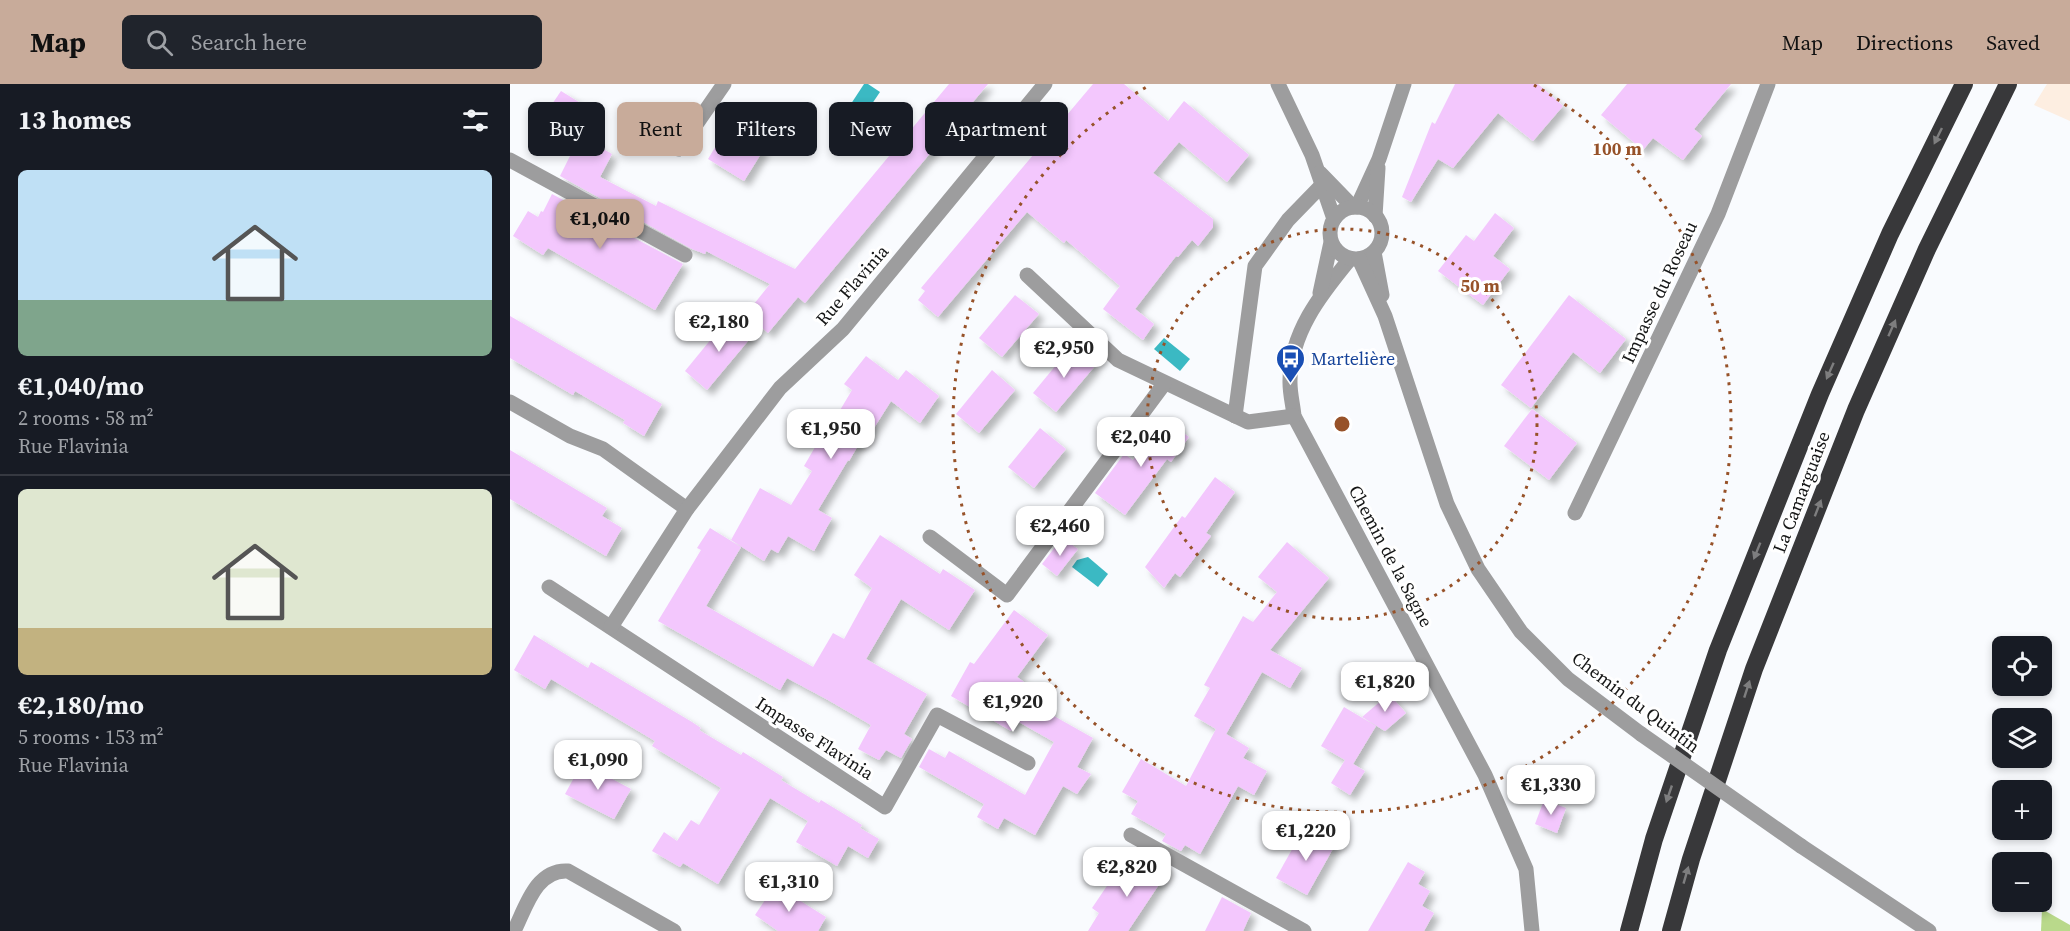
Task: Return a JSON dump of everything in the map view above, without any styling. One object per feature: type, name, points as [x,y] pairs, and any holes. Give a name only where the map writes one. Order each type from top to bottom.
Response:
[{"type":"highway","name":"La Camarguaise","points":[[1629,931],[1654,839],[1718,650],[1820,394],[1890,234],[1964,84]]},
{"type":"highway","name":"La Camarguaise","points":[[1671,931],[1691,859],[1754,669],[1856,410],[1927,249],[2008,84]]},
{"type":"street","points":[[703,114],[724,84]]},
{"type":"street","name":"Rue Flavinia","points":[[611,627],[687,509],[780,388],[843,329],[1045,84]]},
{"type":"street","points":[[1278,84],[1316,169],[1334,219]]},
{"type":"street","points":[[1379,159],[1375,216],[1381,230],[1381,238],[1374,252],[1354,259],[1342,255],[1331,242],[1330,234],[1334,219],[1339,213],[1355,207],[1379,159],[1404,84]]},
{"type":"street","name":"Impasse du Roseau","points":[[1575,513],[1718,214],[1768,84]]},
{"type":"street","points":[[510,160],[685,255]]},
{"type":"street","points":[[1316,169],[1355,207],[1375,216]]},
{"type":"street","points":[[1235,416],[1255,266],[1288,220],[1322,185]]},
{"type":"street","name":"Chemin de la Sagne","points":[[1319,296],[1331,242]]},
{"type":"street","name":"Chemin du Quintin","points":[[1374,252],[1385,315],[1447,504],[1478,569],[1521,632],[1568,679],[1641,734],[1801,846],[1929,931]]},
{"type":"street","name":"Chemin du Quintin","points":[[1354,259],[1385,315]]},
{"type":"street","name":"Chemin de la Sagne","points":[[1354,259],[1319,296],[1303,326],[1292,359],[1290,383],[1294,416],[1485,775],[1526,869],[1532,931]]},
{"type":"street","points":[[1027,275],[1118,360],[1164,384],[1248,422],[1294,416]]},
{"type":"street","points":[[930,537],[1007,595],[1164,384]]},
{"type":"street","points":[[510,402],[570,436],[603,449],[687,509]]},
{"type":"street","name":"Impasse Flavinia","points":[[549,587],[885,807],[937,715],[1028,763]]},
{"type":"street","points":[[1131,836],[1298,930]]},
{"type":"street","points":[[514,931],[533,891],[545,877],[556,870],[568,871],[674,931]]},
{"type":"shaded area","points":[[2047,84],[2070,84],[2070,121],[2034,105]]},
{"type":"green space","points":[[2042,912],[2047,912],[2070,925],[2070,931],[2041,931]]},
{"type":"water","points":[[864,84],[880,92],[873,102],[852,102]]},
{"type":"water","points":[[1164,338],[1190,359],[1180,371],[1154,349]]},
{"type":"water","points":[[1088,557],[1108,574],[1098,587],[1072,567],[1077,560]]},
{"type":"building","points":[[949,84],[988,84],[973,102],[934,102]]},
{"type":"building","points":[[1093,84],[1124,84],[1168,121],[1184,101],[1249,155],[1227,182],[1179,142],[1153,173],[1213,219],[1213,227],[1198,246],[1192,240],[1178,257],[1176,256],[1135,309],[1154,324],[1143,340],[1103,309],[1120,286],[1066,240],[1064,243],[1027,212],[938,317],[918,300],[925,291],[921,288],[1032,156],[1068,156],[1068,114]]},
{"type":"building","points":[[1455,84],[1538,84],[1563,106],[1533,141],[1498,113],[1453,168],[1438,159],[1411,202],[1402,197],[1432,122],[1435,124]]},
{"type":"building","points":[[1627,84],[1731,84],[1694,129],[1702,136],[1683,160],[1653,138],[1643,150],[1601,115]]},
{"type":"building","points":[[561,91],[579,102],[554,102]]},
{"type":"building","points":[[925,113],[925,156],[928,156],[805,303],[798,297],[768,333],[746,314],[770,284],[706,251],[705,254],[692,249],[560,176],[570,156],[605,156],[605,150],[612,154],[600,177],[656,206],[658,201],[795,269],[889,156],[913,156],[913,127]]},
{"type":"building","points":[[715,147],[715,156],[760,156],[744,181],[708,159]]},
{"type":"building","points":[[552,194],[683,264],[655,310],[548,248],[543,255],[513,236],[528,211],[538,217]]},
{"type":"building","points":[[1495,213],[1514,228],[1493,256],[1510,269],[1483,305],[1438,271],[1466,235],[1474,241]]},
{"type":"building","points":[[1015,295],[1039,314],[1002,357],[979,338]]},
{"type":"building","points":[[1569,295],[1626,339],[1600,373],[1573,352],[1531,408],[1501,385]]},
{"type":"building","points":[[510,316],[662,404],[644,436],[623,423],[625,420],[575,391],[573,395],[510,358]]},
{"type":"building","points":[[730,316],[753,335],[707,390],[685,371]]},
{"type":"building","points":[[1071,347],[1095,366],[1056,412],[1033,393]]},
{"type":"building","points":[[866,356],[898,380],[906,370],[939,396],[920,423],[891,401],[867,439],[863,437],[818,510],[832,518],[814,551],[788,536],[778,553],[771,549],[764,561],[731,540],[760,488],[791,505],[812,471],[804,466],[852,390],[844,384]]},
{"type":"building","points":[[992,370],[1015,390],[979,433],[956,414]]},
{"type":"building","points":[[1532,409],[1577,443],[1549,480],[1504,446]]},
{"type":"building","points":[[1164,419],[1189,437],[1171,462],[1167,459],[1125,515],[1095,493],[1124,454],[1133,460]]},
{"type":"building","points":[[1040,428],[1066,449],[1034,488],[1008,467]]},
{"type":"building","points":[[510,450],[607,508],[602,516],[622,528],[606,556],[510,499]]},
{"type":"building","points":[[1215,477],[1235,492],[1206,533],[1211,536],[1180,577],[1175,573],[1164,588],[1145,567],[1182,516],[1185,518]]},
{"type":"building","points":[[710,528],[741,547],[706,606],[813,667],[833,633],[844,639],[872,588],[854,575],[880,535],[940,574],[943,569],[975,590],[949,630],[901,599],[866,659],[927,694],[904,734],[912,739],[901,758],[886,750],[879,760],[858,749],[871,725],[828,700],[787,678],[780,690],[658,621],[701,550],[697,548]]},
{"type":"building","points":[[1062,538],[1078,549],[1057,576],[1042,564]]},
{"type":"building","points":[[1287,542],[1329,578],[1270,650],[1302,668],[1290,688],[1262,672],[1226,734],[1249,748],[1243,758],[1267,771],[1254,795],[1238,786],[1200,854],[1185,845],[1181,851],[1162,841],[1166,834],[1131,814],[1138,801],[1122,792],[1141,759],[1186,786],[1216,729],[1194,716],[1210,688],[1204,685],[1243,616],[1253,622],[1277,592],[1258,577]]},
{"type":"building","points":[[1014,610],[1048,635],[1017,677],[1024,682],[1019,691],[1041,703],[1038,707],[1093,738],[1077,767],[1091,774],[1077,794],[1063,786],[1035,835],[1004,818],[998,829],[977,817],[984,804],[919,767],[929,749],[945,758],[949,751],[1025,795],[1054,742],[1017,721],[1011,731],[951,696],[970,662],[974,664]]},
{"type":"building","points":[[534,635],[588,668],[591,662],[692,722],[701,728],[699,730],[741,755],[743,752],[783,777],[781,780],[819,803],[821,800],[862,825],[860,828],[879,839],[868,858],[848,846],[837,866],[796,842],[808,821],[770,798],[718,884],[683,863],[680,867],[652,851],[664,832],[677,841],[691,820],[699,825],[721,788],[652,746],[655,741],[551,679],[545,689],[514,670]]},
{"type":"building","points":[[1389,694],[1406,713],[1385,731],[1362,717]]},
{"type":"building","points":[[1344,707],[1376,726],[1353,764],[1365,771],[1350,795],[1331,783],[1345,760],[1321,746]]},
{"type":"building","points":[[582,763],[631,789],[614,819],[565,794]]},
{"type":"building","points":[[1544,800],[1566,808],[1557,833],[1535,824]]},
{"type":"building","points":[[1304,828],[1335,845],[1307,895],[1276,878]]},
{"type":"building","points":[[1151,857],[1170,868],[1128,931],[1088,931],[1099,913],[1092,908],[1117,871],[1130,880],[1135,873],[1138,875]]},
{"type":"building","points":[[1408,862],[1425,872],[1418,884],[1430,891],[1422,906],[1434,913],[1424,931],[1368,931]]},
{"type":"building","points":[[775,885],[826,917],[818,931],[778,931],[755,915]]},
{"type":"building","points":[[1222,897],[1251,913],[1243,931],[1205,931]]},
{"type":"place","name":"Martelière","points":[[1290,384]]}]
